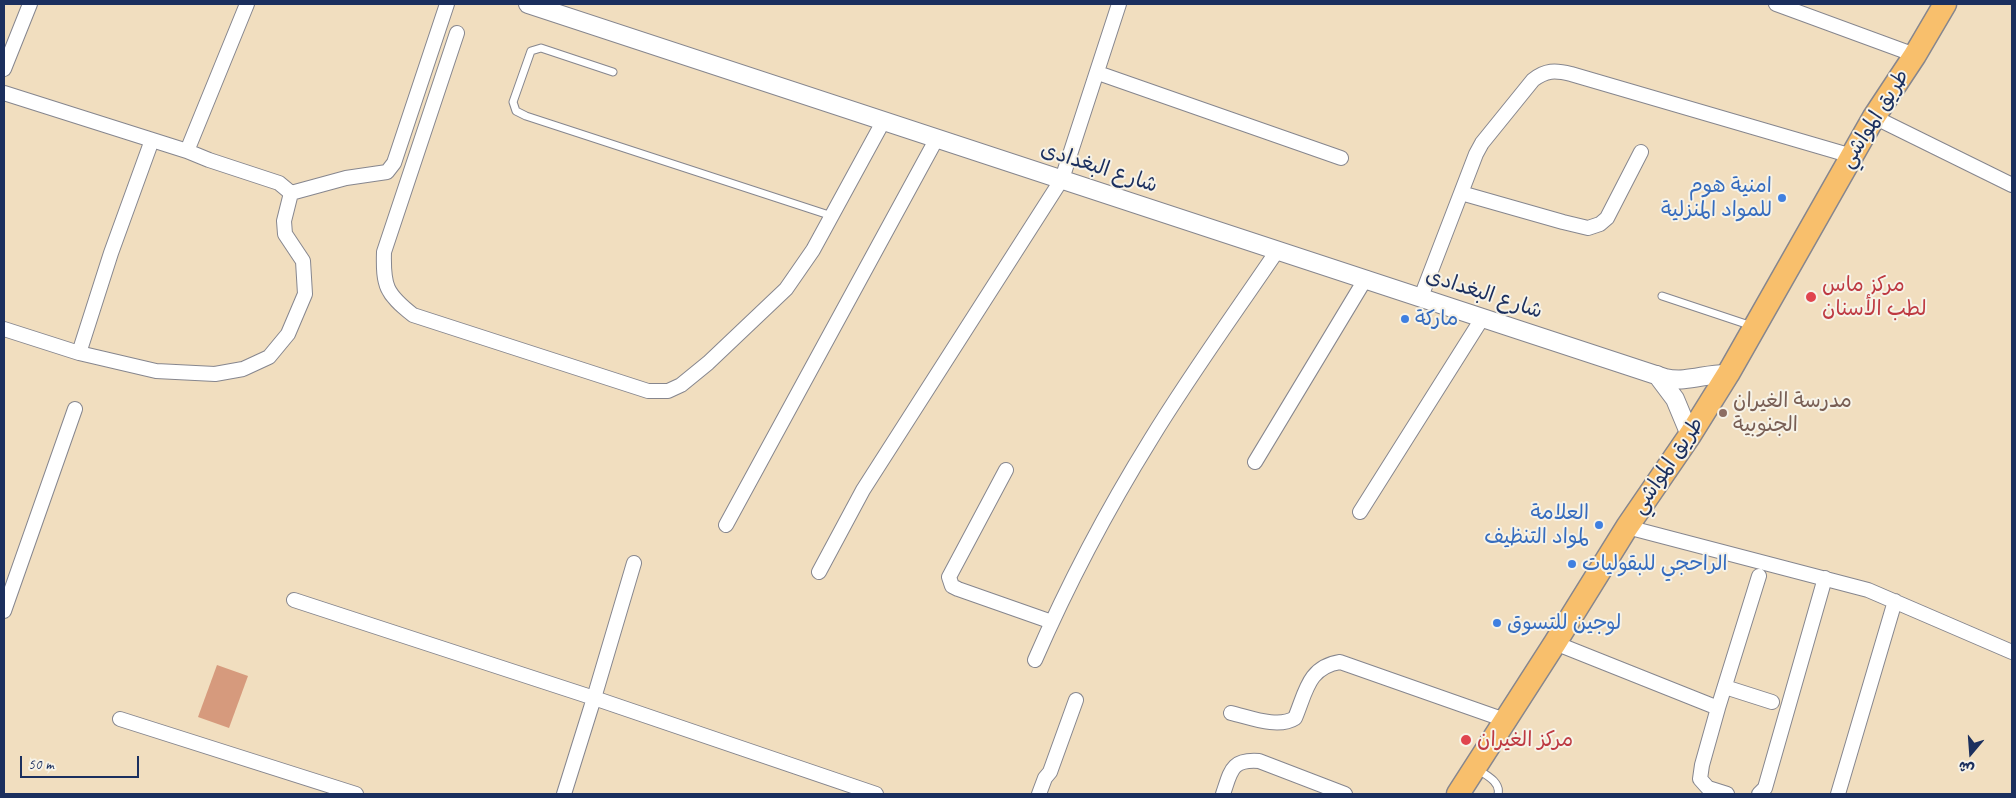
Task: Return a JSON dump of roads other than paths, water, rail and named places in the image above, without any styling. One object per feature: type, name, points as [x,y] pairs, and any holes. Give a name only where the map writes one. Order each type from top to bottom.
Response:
[{"type":"main road","name":"طريق المواشي","points":[[1458,794],[1555,643],[1626,527],[1690,435],[1728,374],[1874,117],[1915,55],[1945,4]]},
{"type":"street","points":[[4,69],[30,4]]},
{"type":"street","points":[[187,151],[247,4]]},
{"type":"street","points":[[290,193],[346,178],[387,172],[394,163],[446,4]]},
{"type":"street","points":[[820,572],[863,490],[1062,179],[1119,4]]},
{"type":"street","points":[[1776,4],[1915,55]]},
{"type":"street","name":"شارع البغدادى","points":[[537,5],[1657,375],[1675,380],[1684,380],[1711,374],[1728,374]]},
{"type":"street","points":[[456,34],[384,252],[383,274],[389,293],[398,304],[413,314],[648,391],[668,391],[680,385],[708,362],[786,289],[813,250],[884,120]]},
{"type":"street","points":[[1421,297],[1482,143],[1533,80],[1543,73],[1555,70],[1852,156]]},
{"type":"street","points":[[1098,73],[1341,158]]},
{"type":"street","points":[[4,93],[187,151],[279,183],[290,193]]},
{"type":"street","points":[[1874,117],[2012,185]]},
{"type":"street","points":[[726,525],[937,138]]},
{"type":"street","points":[[80,353],[111,253],[152,140]]},
{"type":"street","points":[[1461,193],[1588,228],[1600,224],[1607,218],[1641,152]]},
{"type":"street","points":[[4,329],[80,353],[156,371],[215,374],[243,369],[269,357],[288,334],[305,294],[303,260],[285,234],[284,221],[290,193]]},
{"type":"street","points":[[1035,660],[1096,533],[1152,438],[1277,251]]},
{"type":"street","points":[[1255,462],[1366,278]]},
{"type":"street","points":[[1360,512],[1483,317]]},
{"type":"street","points":[[1657,375],[1675,399],[1690,435]]},
{"type":"street","points":[[4,611],[75,409]]},
{"type":"street","points":[[1006,470],[950,577],[952,586],[1052,622]]},
{"type":"street","points":[[1626,527],[1868,590],[2012,652]]},
{"type":"street","points":[[564,794],[634,563]]},
{"type":"street","points":[[1727,794],[1708,788],[1700,779],[1718,708],[1759,576]]},
{"type":"street","points":[[1760,794],[1765,788],[1825,578]]},
{"type":"street","points":[[294,600],[594,698],[876,794]]},
{"type":"street","points":[[1838,794],[1895,600]]},
{"type":"street","points":[[1555,643],[1718,708]]},
{"type":"street","points":[[1231,713],[1278,723],[1288,722],[1295,718],[1314,674],[1326,664],[1340,662],[1505,720]]},
{"type":"street","points":[[1725,687],[1772,702]]},
{"type":"street","points":[[1039,794],[1045,778],[1050,772],[1076,700]]},
{"type":"street","points":[[120,719],[356,794]]},
{"type":"street","points":[[1223,794],[1232,769],[1244,760],[1259,761],[1345,794]]},
{"type":"lane","points":[[613,72],[541,48],[531,51],[513,102],[516,111],[526,116],[832,216]]},
{"type":"lane","points":[[1662,296],[1754,327]]},
{"type":"lane","points":[[1475,767],[1497,784],[1498,794]]},
{"type":"place","name":"امنية هوم للمواد المنزلية","points":[[1782,198]]},
{"type":"place","name":"مركز ماس لطب الأسنان","points":[[1811,297]]},
{"type":"place","name":"ماركة","points":[[1405,319]]},
{"type":"place","name":"مدرسة الغيران الجنوبية","points":[[1723,413]]},
{"type":"place","name":"العلامة لمواد التنظيف","points":[[1599,525]]},
{"type":"place","name":"الراحجي للبقوليات","points":[[1572,564]]},
{"type":"place","name":"لوجين للتسوق","points":[[1497,623]]},
{"type":"place","name":"مركز الغيران","points":[[1466,740]]}]
